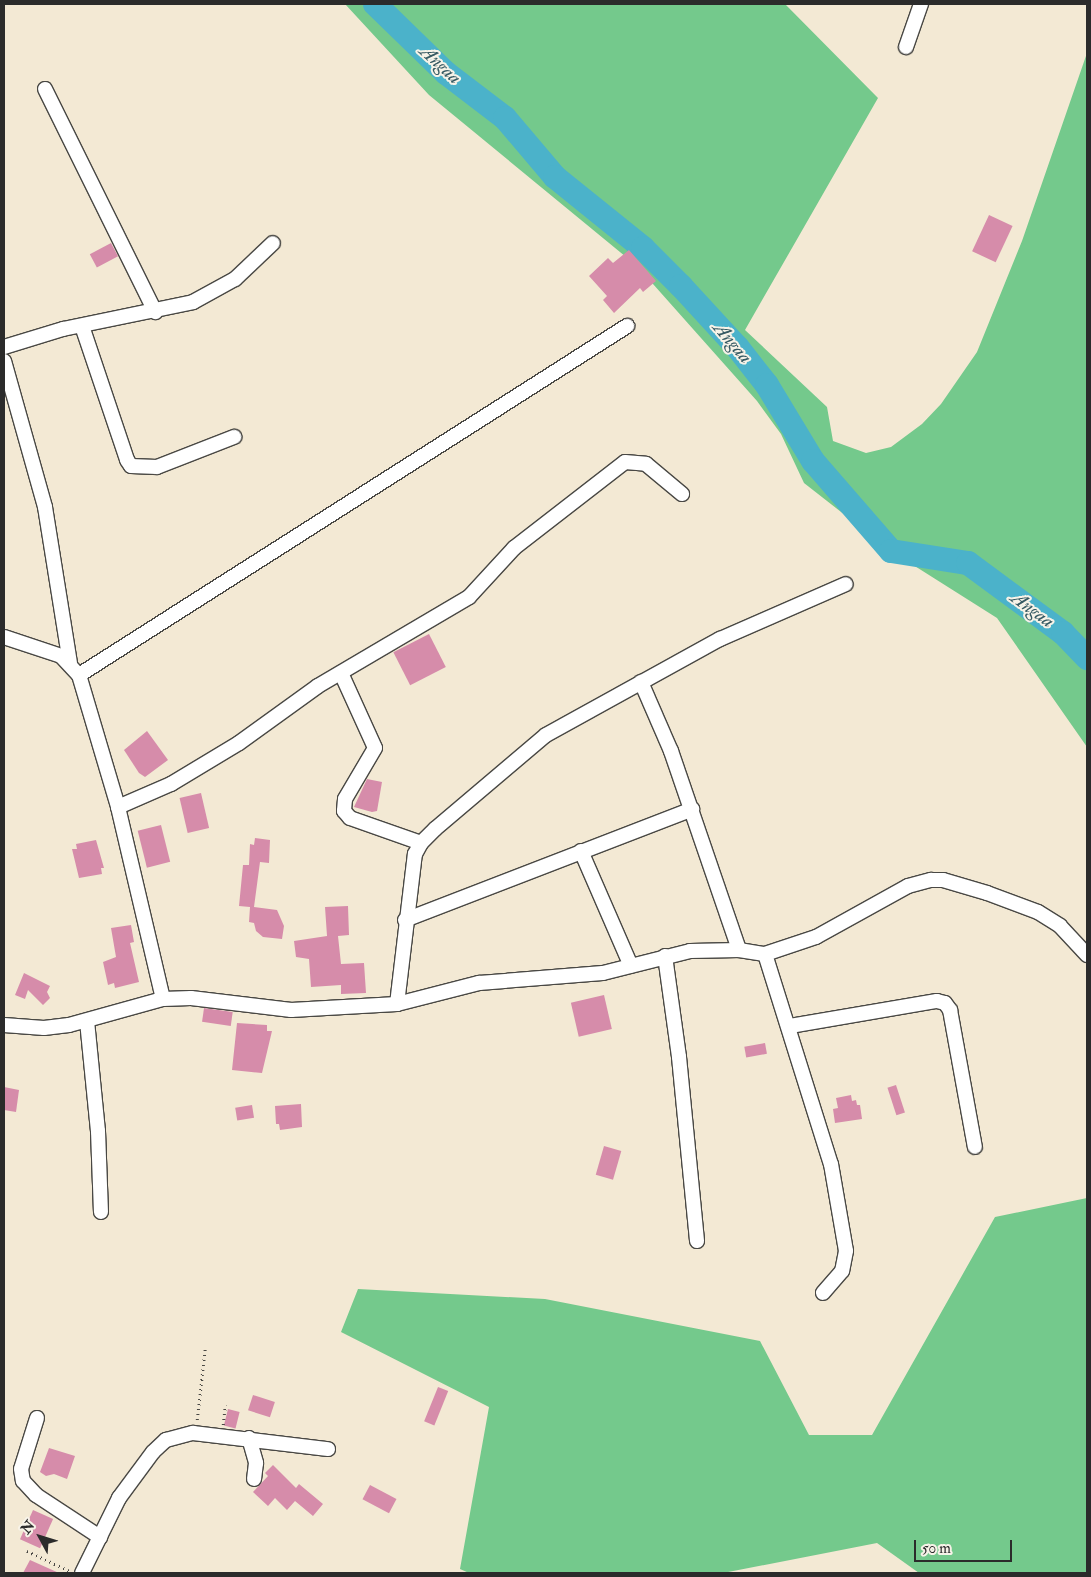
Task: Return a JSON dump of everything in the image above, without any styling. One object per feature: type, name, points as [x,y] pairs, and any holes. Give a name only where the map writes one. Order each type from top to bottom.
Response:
[{"type":"street","points":[[906,47],[921,4]]},
{"type":"street","points":[[45,89],[155,312]]},
{"type":"street","points":[[4,347],[82,326],[155,312],[192,302],[219,290],[273,243]]},
{"type":"street","points":[[82,326],[131,466],[157,467],[234,437]]},
{"type":"street","points":[[79,675],[628,326]]},
{"type":"street","points":[[4,362],[45,507],[70,663]]},
{"type":"street","points":[[118,807],[171,784],[239,743],[341,672],[470,597],[514,548],[625,462],[646,464],[682,494]]},
{"type":"street","points":[[397,1004],[405,920],[415,854],[421,842],[546,735],[720,639],[846,584]]},
{"type":"street","points":[[4,636],[61,656],[70,663],[79,675],[118,807],[163,999]]},
{"type":"street","points":[[341,672],[375,748],[345,799],[344,812],[350,818],[421,842]]},
{"type":"street","points":[[640,682],[692,809],[739,950]]},
{"type":"street","points":[[405,920],[692,809]]},
{"type":"street","points":[[581,851],[631,966]]},
{"type":"street","points":[[4,1025],[44,1028],[87,1021],[163,999],[191,998],[291,1010],[397,1004],[479,983],[603,974],[665,956],[690,952],[739,950],[765,954],[816,937],[908,886],[943,880],[1038,912],[1060,926],[1087,955]]},
{"type":"street","points":[[765,954],[790,1026],[832,1164],[846,1251],[842,1271],[823,1293]]},
{"type":"street","points":[[665,956],[697,1241]]},
{"type":"street","points":[[790,1026],[937,1001],[945,1004],[950,1010],[975,1147]]},
{"type":"street","points":[[87,1021],[98,1132],[101,1212]]},
{"type":"street","points":[[37,1418],[21,1469],[23,1481],[36,1495],[100,1537]]},
{"type":"street","points":[[82,1573],[119,1498],[153,1452],[166,1440],[193,1433],[249,1438],[328,1449]]},
{"type":"street","points":[[249,1438],[256,1463],[254,1479]]},
{"type":"path","points":[[193,1433],[205,1350]]},
{"type":"path","points":[[222,1436],[225,1404]]},
{"type":"path","points":[[27,1551],[76,1573]]},
{"type":"green space","points":[[345,4],[785,4],[878,98],[745,330],[827,407],[833,441],[866,453],[891,447],[922,424],[941,404],[977,352],[1022,241],[1087,53],[1087,747],[997,618],[891,551],[804,483],[781,434],[757,401],[637,266],[429,95]]},
{"type":"green space","points":[[1087,1198],[1087,1573],[919,1573],[877,1543],[723,1573],[469,1573],[460,1569],[489,1407],[341,1332],[358,1289],[545,1299],[760,1341],[809,1435],[872,1435],[995,1217]]},
{"type":"building","points":[[989,215],[1013,226],[996,262],[972,251]]},
{"type":"building","points":[[111,243],[118,256],[97,268],[90,254]]},
{"type":"building","points":[[629,250],[656,281],[643,292],[640,288],[614,313],[603,300],[607,296],[589,276],[608,258],[613,263]]},
{"type":"building","points":[[429,634],[446,667],[410,685],[393,652]]},
{"type":"building","points":[[147,731],[168,760],[145,777],[139,773],[124,750]]},
{"type":"building","points":[[367,779],[382,782],[377,811],[372,812],[354,807]]},
{"type":"building","points":[[201,793],[209,828],[188,833],[180,798]]},
{"type":"building","points":[[161,825],[170,862],[147,868],[138,831]]},
{"type":"building","points":[[255,838],[270,840],[269,863],[260,862],[254,907],[277,910],[284,926],[282,939],[263,937],[256,931],[254,923],[249,922],[250,907],[239,906],[243,865],[249,865],[250,844],[254,845]]},
{"type":"building","points":[[96,840],[104,868],[101,868],[102,874],[79,878],[72,849],[77,849],[76,844]]},
{"type":"building","points":[[348,906],[349,935],[338,936],[341,964],[364,963],[366,993],[341,994],[341,985],[311,987],[309,959],[296,957],[294,941],[327,936],[325,907]]},
{"type":"building","points":[[131,925],[134,942],[130,943],[139,982],[115,988],[114,983],[108,985],[103,962],[116,957],[111,928]]},
{"type":"building","points":[[24,973],[50,986],[47,992],[50,998],[43,1005],[28,990],[25,999],[15,995]]},
{"type":"building","points":[[604,995],[612,1029],[579,1037],[571,1003]]},
{"type":"building","points":[[204,1008],[233,1012],[231,1026],[202,1022]]},
{"type":"building","points":[[237,1023],[267,1025],[267,1031],[272,1031],[262,1073],[232,1070]]},
{"type":"building","points":[[765,1043],[767,1054],[746,1057],[744,1047]]},
{"type":"building","points":[[896,1085],[905,1113],[896,1115],[887,1088]]},
{"type":"building","points":[[4,1087],[19,1090],[16,1112],[4,1110]]},
{"type":"building","points":[[851,1095],[852,1101],[856,1100],[857,1105],[860,1105],[862,1119],[835,1123],[833,1109],[838,1108],[836,1098]]},
{"type":"building","points":[[301,1104],[302,1127],[280,1130],[279,1124],[276,1124],[275,1106]]},
{"type":"building","points":[[252,1105],[254,1118],[237,1120],[235,1108]]},
{"type":"building","points":[[604,1146],[621,1151],[613,1180],[596,1175]]},
{"type":"building","points":[[438,1387],[448,1391],[434,1425],[424,1421]]},
{"type":"building","points":[[253,1395],[275,1402],[270,1417],[248,1410]]},
{"type":"building","points":[[228,1409],[240,1412],[236,1428],[224,1425]]},
{"type":"building","points":[[49,1448],[75,1456],[67,1479],[54,1474],[46,1476],[40,1472]]},
{"type":"building","points":[[273,1465],[296,1488],[299,1484],[323,1504],[313,1516],[295,1501],[287,1510],[275,1498],[268,1506],[253,1492],[268,1476],[265,1473]]},
{"type":"building","points":[[370,1485],[396,1499],[389,1513],[362,1499]]},
{"type":"building","points":[[33,1510],[53,1519],[40,1548],[20,1539]]},
{"type":"building","points":[[30,1560],[59,1573],[23,1573]]},
{"type":"waterway","name":"Angaa","points":[[375,4],[446,73],[505,118],[555,177],[643,248],[681,286],[738,348],[767,385],[813,461],[891,551],[968,563],[1063,633],[1087,658]]}]
